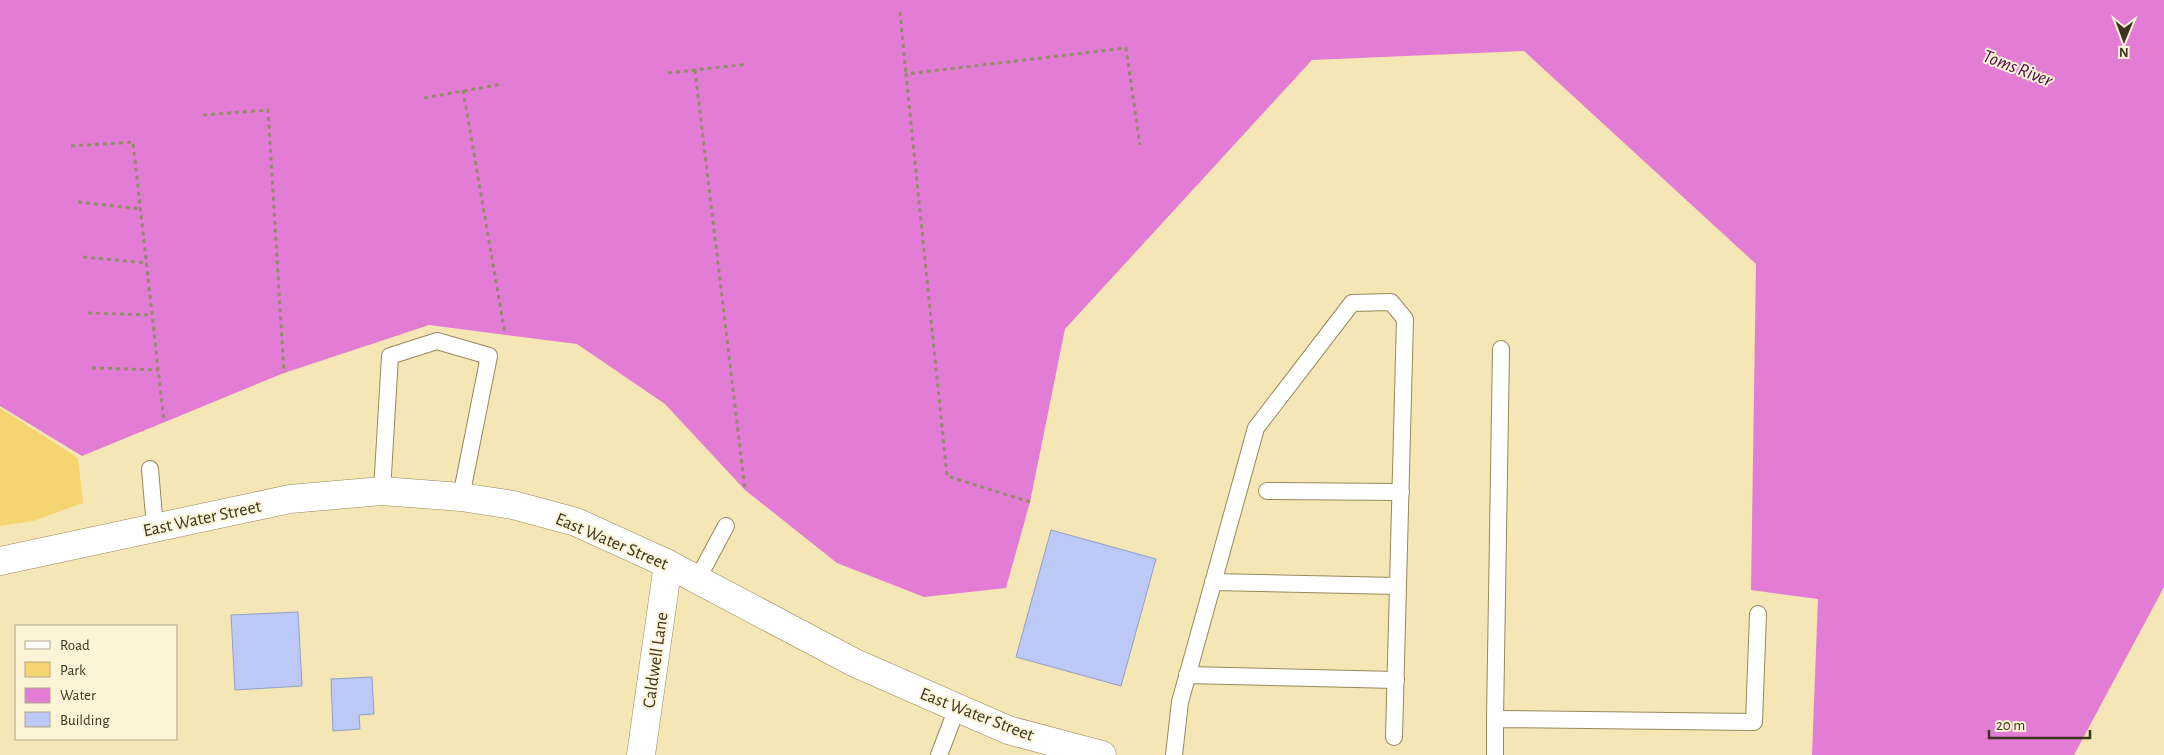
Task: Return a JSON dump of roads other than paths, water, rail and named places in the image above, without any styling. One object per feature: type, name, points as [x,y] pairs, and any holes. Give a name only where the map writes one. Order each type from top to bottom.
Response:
[{"type":"street","name":"East Water Street","points":[[0,561],[290,499],[382,491],[461,497],[514,505],[576,522],[668,564],[855,663],[1008,730],[1102,755]]},
{"type":"street","name":"Caldwell Lane","points":[[641,755],[668,564]]},
{"type":"lane","points":[[1174,755],[1180,702],[1256,428],[1352,304],[1391,302],[1405,318],[1394,737]]},
{"type":"lane","points":[[382,491],[390,356],[437,341],[489,356],[461,497]]},
{"type":"lane","points":[[1495,755],[1501,349]]},
{"type":"lane","points":[[150,469],[155,528]]},
{"type":"lane","points":[[1267,490],[1401,492]]},
{"type":"lane","points":[[697,580],[726,526]]},
{"type":"lane","points":[[1213,582],[1398,586]]},
{"type":"lane","points":[[1495,719],[1754,722],[1758,614]]},
{"type":"lane","points":[[1187,675],[1396,680]]},
{"type":"lane","points":[[939,755],[958,708]]},
{"type":"water","name":"Toms River","points":[[0,0],[2164,0],[2164,587],[2074,755],[1812,755],[1818,599],[1751,590],[1756,264],[1524,51],[1312,60],[1065,329],[1030,502],[1006,588],[924,597],[837,563],[745,490],[665,404],[577,344],[429,325],[284,373],[82,456],[0,406]]}]
